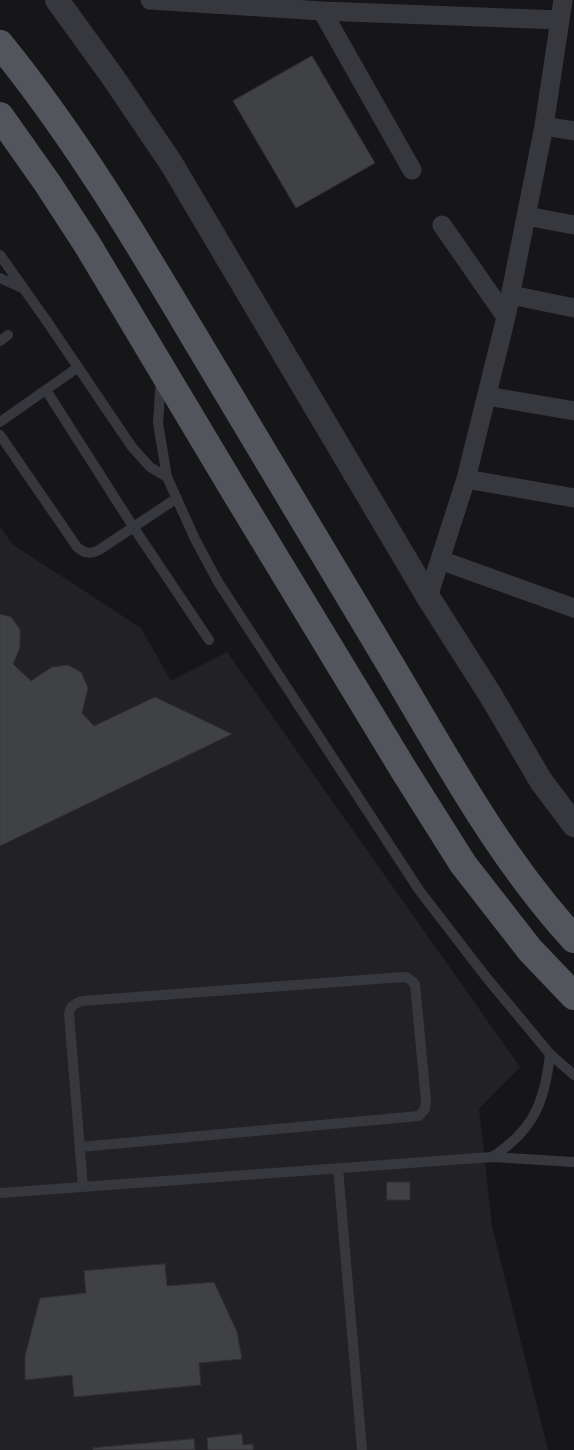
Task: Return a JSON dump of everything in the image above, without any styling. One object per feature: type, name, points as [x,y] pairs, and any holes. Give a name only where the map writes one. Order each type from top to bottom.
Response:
[{"type":"main road","points":[[0,44],[46,104],[147,259],[497,840],[574,939]]},
{"type":"main road","points":[[0,116],[87,244],[269,548],[463,864],[530,950],[574,996]]},
{"type":"street","points":[[57,0],[138,112],[172,163],[428,597],[491,696],[541,781],[574,825]]},
{"type":"street","points":[[150,0],[322,11],[560,20]]},
{"type":"street","points":[[428,597],[466,479],[506,317],[544,126],[563,0]]},
{"type":"street","points":[[322,11],[412,170]]},
{"type":"street","points":[[544,126],[574,130]]},
{"type":"street","points":[[526,216],[574,224]]},
{"type":"street","points":[[442,225],[506,317]]},
{"type":"street","points":[[510,295],[574,308]]},
{"type":"street","points":[[487,396],[574,411]]},
{"type":"street","points":[[466,479],[574,498]]},
{"type":"street","points":[[440,560],[574,608]]},
{"type":"lane","points":[[0,255],[140,458],[167,477]]},
{"type":"lane","points":[[0,278],[22,288]]},
{"type":"lane","points":[[0,422],[77,368]]},
{"type":"lane","points":[[162,369],[158,398],[158,423],[167,477],[195,539],[218,582],[419,890],[486,977],[550,1054],[574,1076]]},
{"type":"lane","points":[[46,390],[134,528],[209,640]]},
{"type":"lane","points":[[0,435],[77,547],[82,551],[93,553],[134,528],[177,498]]},
{"type":"lane","points":[[80,1147],[419,1116],[425,1109],[426,1101],[415,984],[408,978],[403,977],[76,1002],[69,1014],[83,1187]]},
{"type":"lane","points":[[492,1157],[509,1146],[523,1132],[534,1115],[548,1079],[550,1054]]},
{"type":"lane","points":[[0,1194],[492,1157],[574,1162]]},
{"type":"lane","points":[[338,1168],[362,1450]]},
{"type":"shaded area","points":[[0,526],[12,544],[141,628],[171,681],[227,652],[520,1067],[479,1109],[492,1227],[548,1450],[0,1450]]},
{"type":"building","points":[[312,56],[375,163],[296,208],[233,101]]},
{"type":"building","points":[[0,614],[11,617],[20,629],[20,647],[13,664],[31,681],[52,667],[68,665],[81,672],[88,688],[82,713],[94,726],[155,697],[232,734],[0,846]]},
{"type":"building","points":[[387,1182],[410,1182],[410,1200],[387,1200]]},
{"type":"building","points":[[165,1264],[167,1286],[214,1282],[237,1332],[242,1359],[199,1363],[201,1385],[74,1397],[72,1375],[25,1380],[25,1356],[40,1298],[86,1293],[84,1271]]},
{"type":"building","points":[[242,1434],[243,1445],[253,1444],[253,1450],[208,1450],[207,1438]]},
{"type":"building","points":[[194,1439],[195,1450],[93,1450],[93,1448]]}]
